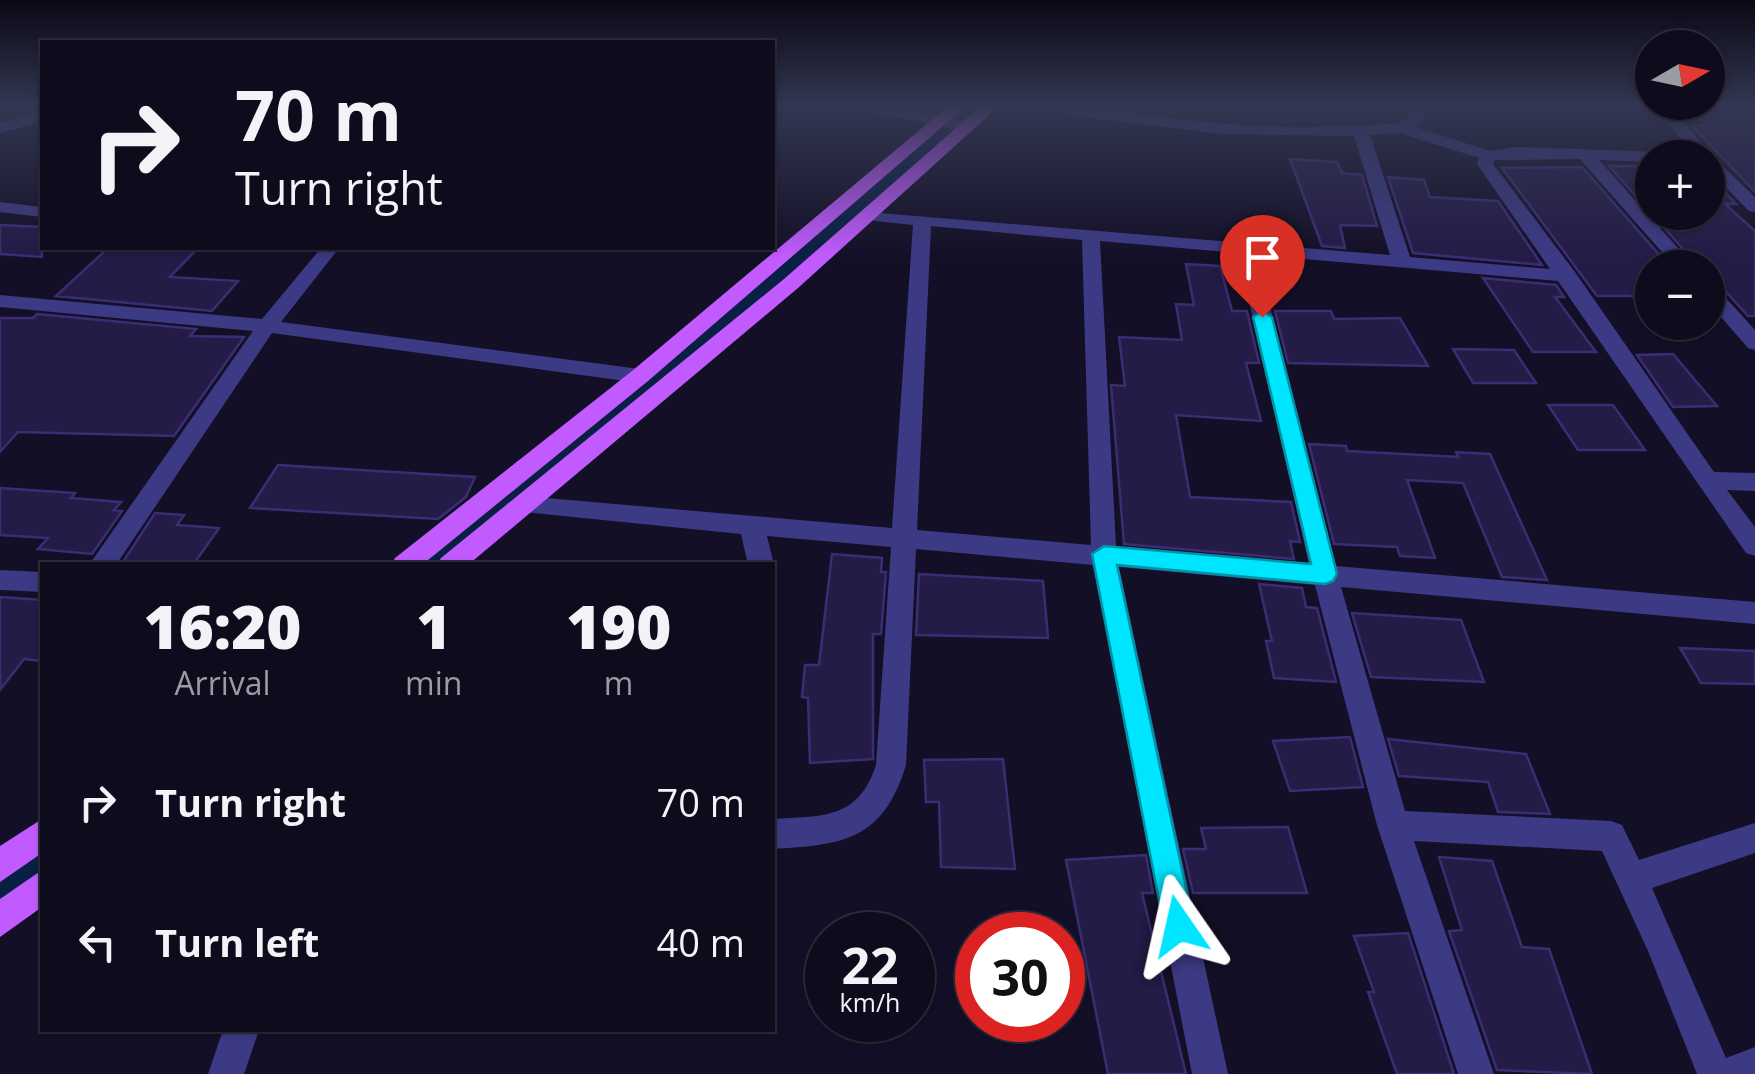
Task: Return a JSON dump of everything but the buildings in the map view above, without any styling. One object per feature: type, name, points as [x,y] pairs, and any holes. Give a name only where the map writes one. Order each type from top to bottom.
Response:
[{"type":"main road","points":[[408,562],[910,157]]},
{"type":"main road","points":[[454,562],[679,381],[873,216],[924,157]]},
{"type":"main road","points":[[0,866],[40,836]]},
{"type":"main road","points":[[0,920],[40,888]]},
{"type":"street","points":[[1368,157],[1402,262]]},
{"type":"street","points":[[1489,157],[1486,164],[1755,546]]},
{"type":"street","points":[[1587,157],[1671,250]]},
{"type":"street","points":[[1725,177],[1755,206]]},
{"type":"street","points":[[0,206],[40,212]]},
{"type":"street","points":[[873,216],[1568,276]]},
{"type":"street","points":[[775,834],[835,830],[871,812],[885,792],[891,765],[906,538],[922,222]]},
{"type":"street","points":[[1091,236],[1104,554],[1210,1074]]},
{"type":"street","points":[[1246,249],[1325,574],[1393,825],[1476,1074]]},
{"type":"street","points":[[104,562],[267,326],[328,250]]},
{"type":"street","points":[[0,300],[267,326],[640,376]]},
{"type":"street","points":[[1725,309],[1755,343]]},
{"type":"street","points":[[1706,481],[1755,482]]},
{"type":"street","points":[[523,506],[1755,614]]},
{"type":"street","points":[[752,525],[760,562]]},
{"type":"street","points":[[0,580],[40,582]]},
{"type":"street","points":[[1393,825],[1611,836],[1715,1074]]},
{"type":"street","points":[[1631,879],[1755,838]]},
{"type":"street","points":[[226,1074],[240,1032]]},
{"type":"street","points":[[1731,1074],[1755,1065]]},
{"type":"waterway","points":[[426,562],[761,291],[913,157]]},
{"type":"waterway","points":[[0,887],[40,857]]},
{"type":"route","points":[[1179,926],[1104,554],[1325,574],[1262,317]]}]
